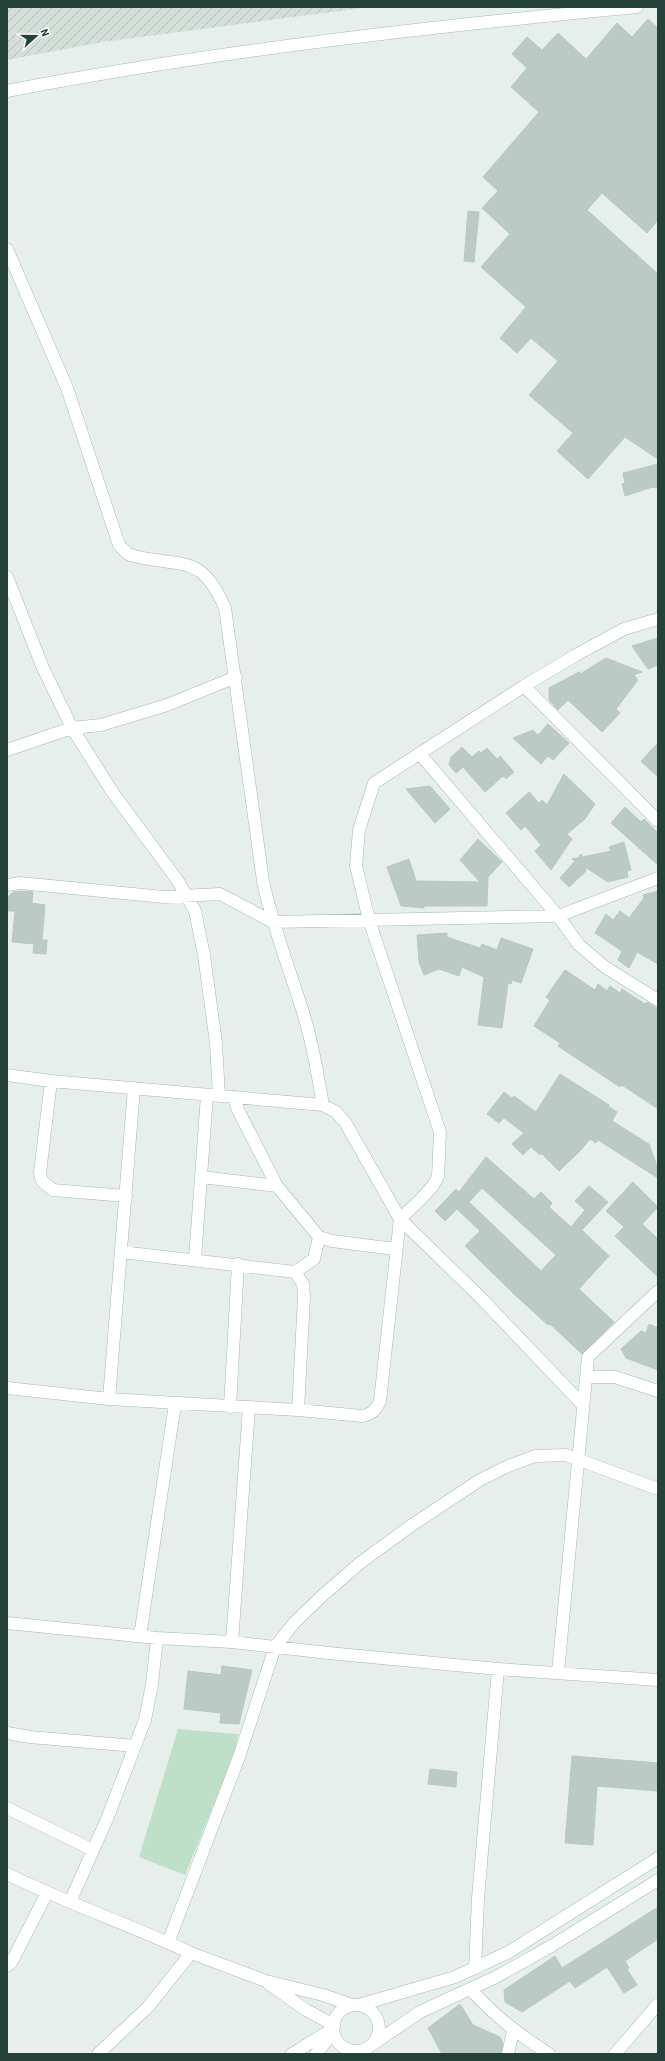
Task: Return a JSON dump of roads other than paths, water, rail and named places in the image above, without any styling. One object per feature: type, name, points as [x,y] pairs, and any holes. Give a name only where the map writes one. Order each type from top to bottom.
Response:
[{"type":"street","points":[[7,91],[222,54],[511,20],[637,7]]},
{"type":"street","points":[[7,250],[67,388],[119,545],[128,554],[187,564],[196,568],[207,577],[216,588],[225,608],[236,677],[263,881],[273,922],[302,1008],[314,1053],[323,1105]]},
{"type":"street","points":[[7,576],[12,606],[72,728],[113,793],[178,881],[195,911],[204,955],[216,1043],[213,1095],[201,1177],[195,1259]]},
{"type":"street","points":[[7,1388],[109,1399],[298,1410],[362,1416],[371,1414],[375,1410],[380,1402],[395,1249],[400,1218],[422,1199],[438,1177],[440,1132],[369,920],[356,866],[359,830],[374,783],[524,686],[576,655],[624,629],[658,619]]},
{"type":"street","points":[[7,750],[72,728],[101,725],[153,710],[236,677]]},
{"type":"street","points":[[524,686],[658,821]]},
{"type":"street","points":[[420,754],[558,916],[580,944],[605,967],[658,1000]]},
{"type":"street","points":[[7,885],[20,883],[164,897],[220,894],[273,922],[558,916],[658,878]]},
{"type":"street","points":[[7,1075],[50,1081],[323,1105],[336,1112],[345,1122],[400,1218],[481,1298],[583,1405]]},
{"type":"street","points":[[50,1081],[40,1173],[42,1180],[53,1190],[126,1196]]},
{"type":"street","points":[[109,1399],[134,1088]]},
{"type":"street","points":[[234,1097],[238,1110],[277,1186],[320,1237],[332,1241],[395,1249]]},
{"type":"street","points":[[201,1177],[277,1186]]},
{"type":"street","points":[[121,1252],[195,1259],[295,1272],[314,1259],[320,1237]]},
{"type":"street","points":[[230,1407],[238,1264]]},
{"type":"street","points":[[295,1272],[303,1284],[304,1297],[298,1410]]},
{"type":"street","points":[[558,1672],[588,1357],[658,1291]]},
{"type":"street","points":[[586,1377],[615,1377],[658,1391]]},
{"type":"street","points":[[140,1636],[175,1404]]},
{"type":"street","points":[[232,1642],[249,1408]]},
{"type":"street","points":[[168,1943],[239,1757],[275,1647],[294,1623],[360,1563],[412,1525],[480,1480],[506,1467],[535,1456],[566,1455],[658,1489]]},
{"type":"street","points":[[7,1623],[157,1638],[232,1642],[498,1669],[658,1680]]},
{"type":"street","points":[[70,1902],[93,1850],[145,1720],[152,1684],[157,1638]]},
{"type":"street","points":[[475,1968],[478,1898],[498,1669]]},
{"type":"street","points":[[7,1733],[30,1737],[135,1746]]},
{"type":"street","points":[[7,1808],[93,1850]]},
{"type":"street","points":[[316,2054],[334,2028],[340,2012],[356,2005],[433,1985],[475,1968],[508,1952],[658,1858]]},
{"type":"street","points":[[7,1874],[47,1893],[191,1953],[266,1981],[366,2007],[376,2017],[379,2031],[367,2049]]},
{"type":"street","points":[[266,1981],[334,2028],[336,2039],[346,2048],[360,2050],[367,2049],[420,2012],[471,1990],[553,1945],[658,1880]]},
{"type":"street","points":[[7,1978],[9,1964],[47,1893]]},
{"type":"street","points":[[98,2054],[148,2007],[191,1953]]},
{"type":"street","points":[[471,1990],[490,2011],[513,2031],[549,2054]]},
{"type":"street","points":[[615,2054],[658,2004]]},
{"type":"street","points":[[292,2054],[334,2028]]},
{"type":"street","points":[[508,2054],[513,2031]]}]
